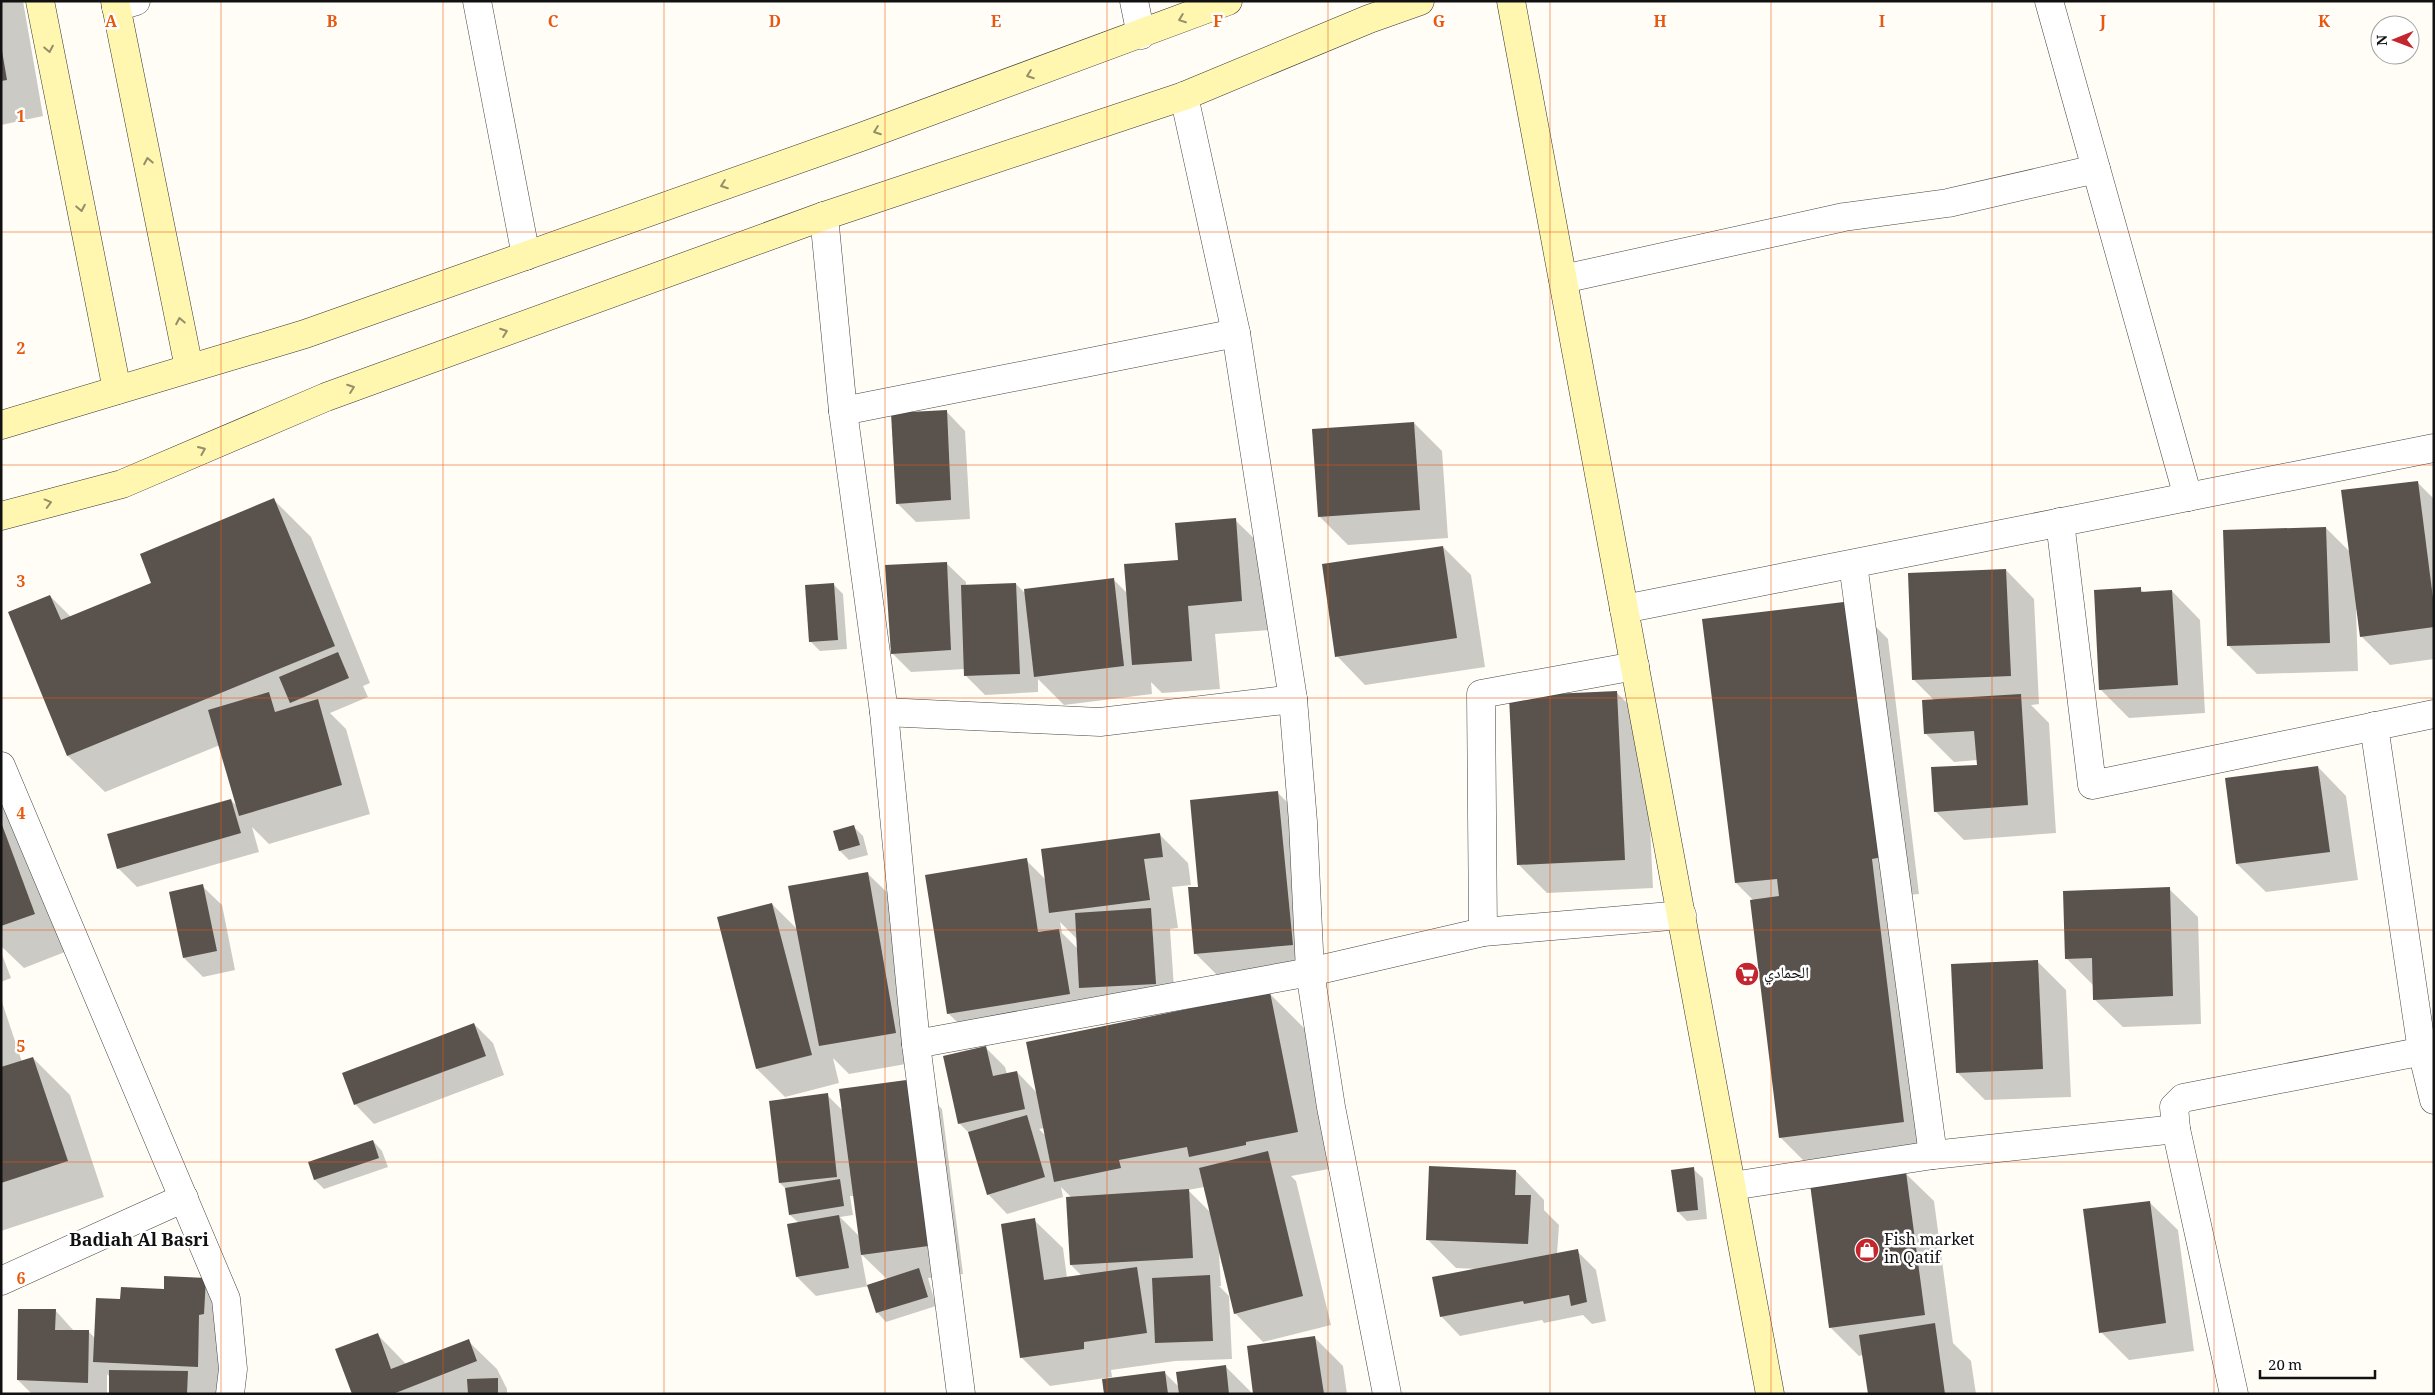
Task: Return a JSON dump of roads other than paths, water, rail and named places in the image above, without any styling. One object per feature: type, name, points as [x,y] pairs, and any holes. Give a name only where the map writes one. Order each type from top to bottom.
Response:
[{"type":"street","points":[[40,1],[117,390]]},
{"type":"street","points":[[477,1],[526,256]]},
{"type":"street","points":[[1134,1],[1141,35]]},
{"type":"street","points":[[1,425],[305,334],[1141,35],[1228,1]]},
{"type":"street","points":[[1,516],[122,484],[326,397],[824,216],[1184,96],[1369,19],[1420,1]]},
{"type":"street","points":[[1511,1],[1770,1394]]},
{"type":"street","points":[[2049,1],[2188,497]]},
{"type":"street","points":[[123,3],[189,368]]},
{"type":"street","points":[[1184,96],[1236,333],[1293,699],[1303,822],[1310,972],[1331,1107],[1387,1394]]},
{"type":"street","points":[[1562,279],[1844,217],[1948,203],[2096,169]]},
{"type":"street","points":[[824,216],[843,411],[884,712],[916,1044],[960,1394]]},
{"type":"street","points":[[843,411],[1236,333]]},
{"type":"street","points":[[1624,609],[2434,448]]},
{"type":"street","points":[[2060,522],[2092,785],[2434,714]]},
{"type":"street","points":[[1853,564],[1934,1154]]},
{"type":"street","points":[[1483,932],[1481,694],[1635,666]]},
{"type":"street","points":[[884,712],[1100,722],[1293,699]]},
{"type":"street","points":[[2374,726],[2428,1050],[2434,1100]]},
{"type":"street","points":[[1,766],[226,1299],[233,1369],[230,1394]]},
{"type":"street","points":[[916,1044],[1310,972],[1483,932],[1682,915]]},
{"type":"street","points":[[2234,1394],[2176,1129],[2174,1107],[2183,1098],[2428,1050]]},
{"type":"street","points":[[1732,1186],[1934,1154],[2163,1132],[2176,1129]]},
{"type":"street","points":[[1,1281],[184,1198]]},
{"type":"place","name":"الحمادي","points":[[1747,974]]},
{"type":"place","name":"Fish market in Qatif","points":[[1867,1250]]},
{"type":"district","name":"Badiah Al Basri","points":[[139,1242]]}]
